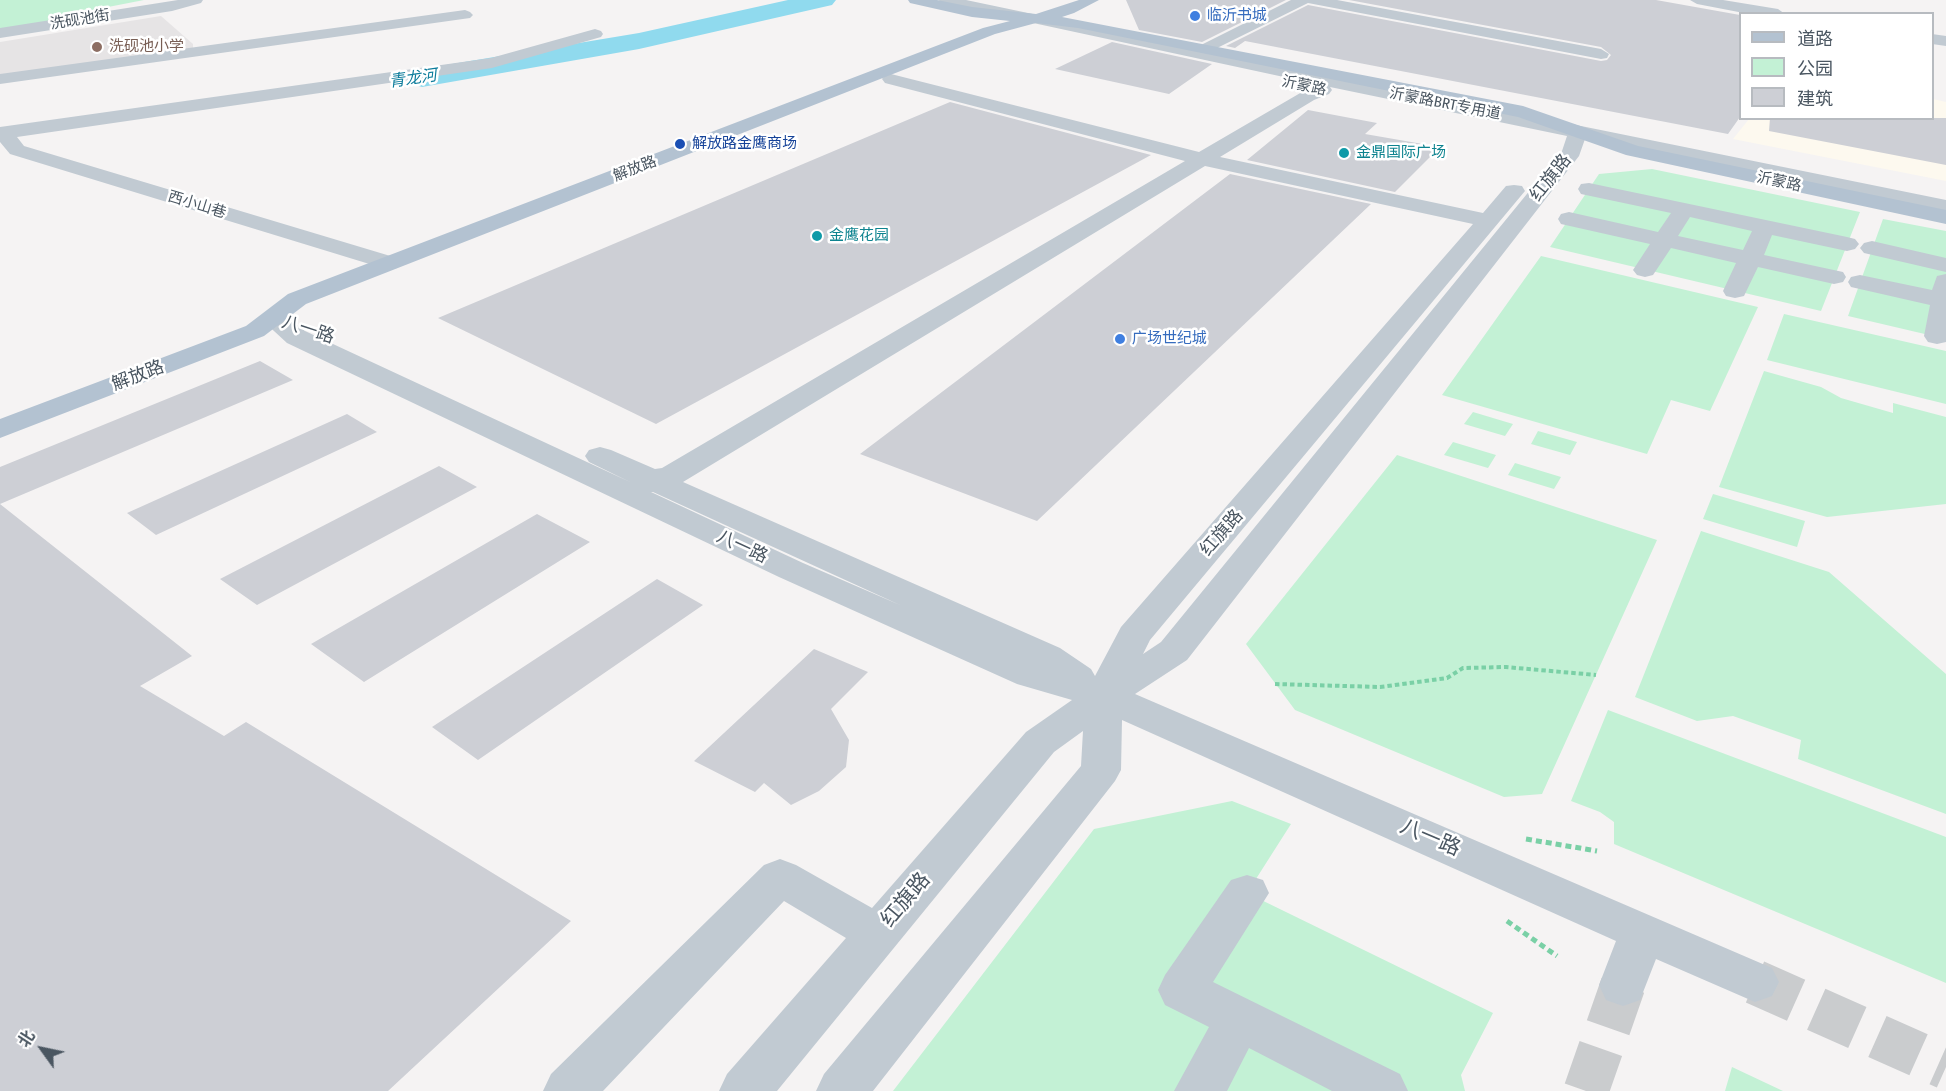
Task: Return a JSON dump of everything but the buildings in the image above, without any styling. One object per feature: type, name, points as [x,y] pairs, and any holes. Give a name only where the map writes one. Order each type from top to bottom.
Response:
[{"type":"main road","name":"沂蒙路","points":[[915,0],[972,12],[1078,23],[1523,112],[1634,151],[1946,217]]},
{"type":"main road","name":"沂蒙路","points":[[977,0],[1037,19],[1054,33],[1323,90],[1508,127],[1646,138],[1946,198]]},
{"type":"main road","points":[[977,0],[992,0]]},
{"type":"main road","name":"解放路","points":[[0,429],[255,331],[274,319],[297,299],[989,31],[1037,19],[1050,6],[1066,0]]},
{"type":"main road","name":"解放路","points":[[0,413],[240,321],[274,319],[318,306],[1037,19],[1092,0]]},
{"type":"street","name":"洗砚池街","points":[[0,33],[172,6],[195,0]]},
{"type":"street","name":"沂蒙路BRT专用道","points":[[945,0],[1318,80],[1946,207]]},
{"type":"street","points":[[1202,48],[1304,0]]},
{"type":"street","points":[[1313,0],[1601,54]]},
{"type":"street","points":[[1697,0],[1766,12]]},
{"type":"street","points":[[0,79],[465,15]]},
{"type":"street","points":[[4,135],[492,63],[595,34]]},
{"type":"street","points":[[891,79],[1201,159],[1488,221]]},
{"type":"street","points":[[641,487],[672,475],[1201,159],[1308,96],[1323,90]]},
{"type":"street","name":"红旗路","points":[[842,1091],[1101,770],[1104,696],[1134,635],[1550,148],[1578,131]]},
{"type":"street","name":"红旗路","points":[[745,1091],[1040,742],[1104,696],[1173,651],[1572,152],[1578,131]]},
{"type":"street","name":"西小山巷","points":[[4,135],[17,150],[389,263]]},
{"type":"street","points":[[1589,189],[1847,244]]},
{"type":"street","points":[[1646,270],[1684,209]]},
{"type":"street","points":[[1569,219],[1834,277]]},
{"type":"street","points":[[1735,291],[1766,227]]},
{"type":"street","points":[[1872,248],[1946,265]]},
{"type":"street","points":[[1860,282],[1945,294],[1936,336]]},
{"type":"street","name":"八一路","points":[[274,319],[296,337],[641,487],[791,570],[1030,675],[1104,696],[1755,982]]},
{"type":"street","points":[[569,1091],[780,877],[878,934]]},
{"type":"street","points":[[1247,893],[1182,990],[1382,1091]]},
{"type":"street","points":[[1623,985],[1642,932]]},
{"type":"street","points":[[1200,1091],[1239,1019]]},
{"type":"path","points":[[1275,684],[1380,687],[1447,678],[1463,668],[1506,667],[1596,675]]},
{"type":"path","points":[[1526,839],[1597,851]]},
{"type":"path","points":[[1507,921],[1557,956]]},
{"type":"shaded area","name":"洗砚池小学","points":[[161,16],[193,44],[193,50],[0,78],[0,42]]},
{"type":"shaded area","points":[[1934,99],[1946,102],[1946,181],[1733,139],[1748,120],[1934,120]]},
{"type":"green space","points":[[0,0],[144,0],[67,15],[57,21],[0,29]]},
{"type":"green space","points":[[1652,169],[1860,212],[1821,311],[1550,247],[1599,174]]},
{"type":"green space","points":[[1883,219],[1946,231],[1946,339],[1848,316]]},
{"type":"green space","points":[[1541,256],[1758,307],[1710,411],[1671,400],[1647,454],[1442,395]]},
{"type":"green space","points":[[1784,314],[1946,351],[1946,404],[1767,360]]},
{"type":"green space","points":[[1764,371],[1821,387],[1841,398],[1893,413],[1893,403],[1946,417],[1946,504],[1827,517],[1719,487]]},
{"type":"green space","points":[[1473,412],[1513,424],[1505,436],[1464,424]]},
{"type":"green space","points":[[1538,431],[1577,442],[1570,455],[1531,444]]},
{"type":"green space","points":[[1453,442],[1496,455],[1488,468],[1444,455]]},
{"type":"green space","points":[[1397,455],[1657,540],[1542,794],[1504,797],[1295,710],[1246,644]]},
{"type":"green space","points":[[1515,463],[1561,477],[1554,489],[1508,475]]},
{"type":"green space","points":[[1713,494],[1805,521],[1797,547],[1703,519]]},
{"type":"green space","points":[[1701,531],[1829,572],[1946,674],[1946,814],[1798,759],[1801,740],[1733,716],[1697,721],[1635,697]]},
{"type":"green space","points":[[1608,710],[1946,837],[1946,983],[1614,844],[1614,822],[1600,812],[1571,801]]},
{"type":"green space","points":[[1232,801],[1291,824],[1247,893],[1493,1013],[1461,1075],[1465,1091],[893,1091],[1094,829]]},
{"type":"green space","points":[[1732,1067],[1783,1091],[1725,1091]]},
{"type":"waterway","name":"青龙河","points":[[422,78],[639,41],[823,0]]},
{"type":"tunnel","points":[[1755,982],[1946,1067]]},
{"type":"tunnel","points":[[1586,1091],[1623,985]]},
{"type":"place","name":"临沂书城","points":[[1195,16]]},
{"type":"place","name":"洗砚池小学","points":[[97,47]]},
{"type":"place","name":"解放路金鹰商场","points":[[680,144]]},
{"type":"place","name":"金鼎国际广场","points":[[1344,153]]},
{"type":"place","name":"金鹰花园","points":[[817,236]]},
{"type":"place","name":"广场世纪城","points":[[1120,339]]}]
